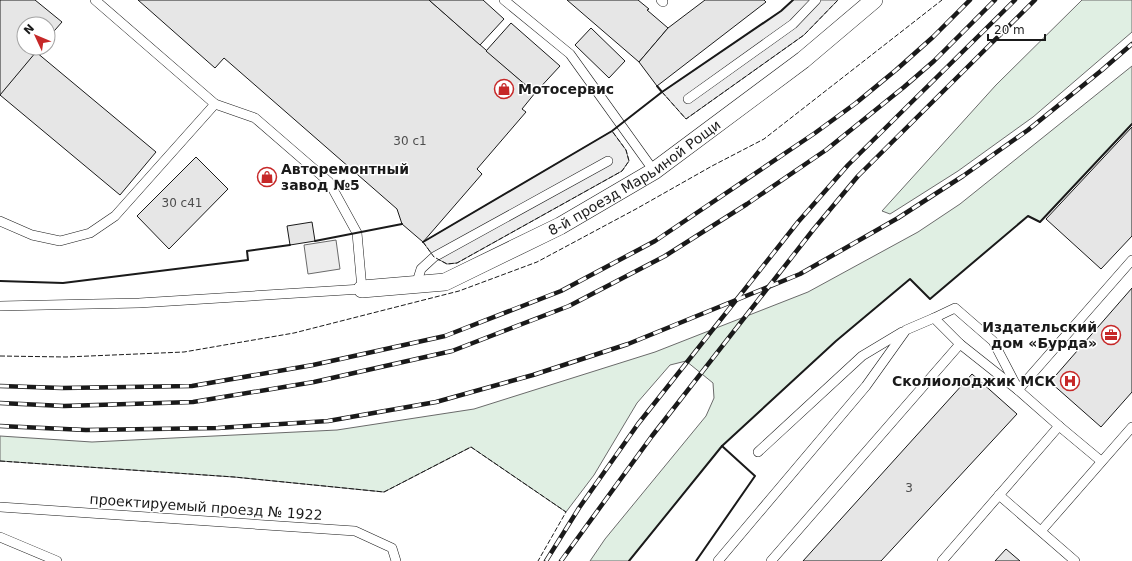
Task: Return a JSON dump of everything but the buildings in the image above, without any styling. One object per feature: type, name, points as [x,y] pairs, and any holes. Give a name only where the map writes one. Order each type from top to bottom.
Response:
[{"type":"street","name":"8-й проезд Марьиной Рощи","points":[[362,289],[445,282],[560,226],[654,171],[803,60],[874,0]]},
{"type":"lane","points":[[0,306],[139,303],[362,289],[357,233],[329,182],[255,118],[215,104],[95,0]]},
{"type":"lane","points":[[504,0],[570,54],[654,171]]},
{"type":"lane","points":[[688,99],[793,24],[816,0]]},
{"type":"lane","points":[[0,221],[32,235],[60,241],[90,233],[115,216],[215,104]]},
{"type":"lane","points":[[416,285],[421,269],[434,257],[608,161]]},
{"type":"lane","points":[[1018,390],[1132,260]]},
{"type":"lane","points":[[758,452],[862,356],[906,330],[955,308],[993,342],[1018,390]]},
{"type":"lane","points":[[934,318],[960,344],[1018,390],[1101,461]]},
{"type":"lane","points":[[718,561],[866,386],[906,330]]},
{"type":"lane","points":[[771,561],[960,344]]},
{"type":"lane","points":[[942,561],[1059,426]]},
{"type":"lane","points":[[1041,531],[1132,427]]},
{"type":"lane","points":[[999,495],[1075,561]]},
{"type":"lane","name":"проектируемый проезд № 1922","points":[[0,507],[355,531],[392,548],[396,561]]},
{"type":"lane","points":[[0,537],[57,561]]},
{"type":"green space","points":[[1082,0],[1132,0],[1132,32],[1033,117],[958,171],[890,214],[882,211],[996,85]]},
{"type":"green space","points":[[1132,66],[1132,124],[1040,222],[1028,216],[930,299],[910,279],[836,341],[722,446],[629,561],[590,561],[605,539],[706,416],[714,398],[713,383],[686,361],[670,365],[637,403],[594,475],[566,512],[471,447],[384,492],[234,477],[0,461],[0,436],[92,442],[337,430],[474,409],[655,352],[808,292],[918,232],[960,204]]},
{"type":"shaded area","points":[[793,0],[838,0],[804,35],[686,119],[662,92],[781,11]]},
{"type":"shaded area","points":[[612,131],[626,150],[629,161],[622,171],[457,263],[447,264],[434,257],[423,242]]},
{"type":"shaded area","points":[[336,240],[340,269],[308,274],[304,245]]},
{"type":"railway","points":[[0,386],[62,388],[192,386],[313,365],[445,336],[561,291],[655,241],[815,133],[856,103],[896,70],[933,37],[970,0]]},
{"type":"railway","points":[[0,403],[64,406],[193,402],[314,382],[452,351],[569,306],[665,256],[747,204],[826,150],[934,61],[995,0]]},
{"type":"railway","points":[[546,561],[579,508],[638,424],[798,222],[848,165],[1015,0]]},
{"type":"railway","points":[[561,561],[652,436],[813,230],[858,176],[1035,0]]},
{"type":"railway","points":[[0,426],[86,430],[218,428],[328,421],[436,402],[533,375],[628,344],[800,274],[898,218],[963,176],[1028,130],[1132,44]]},
{"type":"fence","points":[[662,92],[686,119],[804,35],[838,0]]},
{"type":"fence","points":[[0,356],[66,357],[184,352],[294,333],[459,291],[537,262],[764,139],[942,0]]},
{"type":"fence","points":[[423,242],[434,257],[447,264],[457,263],[622,171],[629,161],[626,150],[612,131]]},
{"type":"fence","points":[[0,461],[234,477],[384,492],[471,447],[566,512],[538,561]]},
{"type":"wall","points":[[423,242],[612,131],[662,92],[781,11],[793,0]]},
{"type":"wall","points":[[657,86],[662,92]]},
{"type":"wall","points":[[629,561],[722,446],[836,341],[910,279],[930,299],[1028,216],[1040,222],[1132,124]]},
{"type":"wall","points":[[315,241],[402,224]]},
{"type":"wall","points":[[0,281],[63,283],[248,260],[247,251],[290,245]]},
{"type":"wall","points":[[696,561],[755,476],[722,446]]},
{"type":"place","name":"Мотосервис","points":[[504,89]]},
{"type":"place","name":"Авторемонтный завод №5","points":[[267,177]]},
{"type":"place","name":"Издательский дом «Бурда»","points":[[1111,335]]},
{"type":"place","name":"Сколиолоджик МСК","points":[[1070,381]]}]
